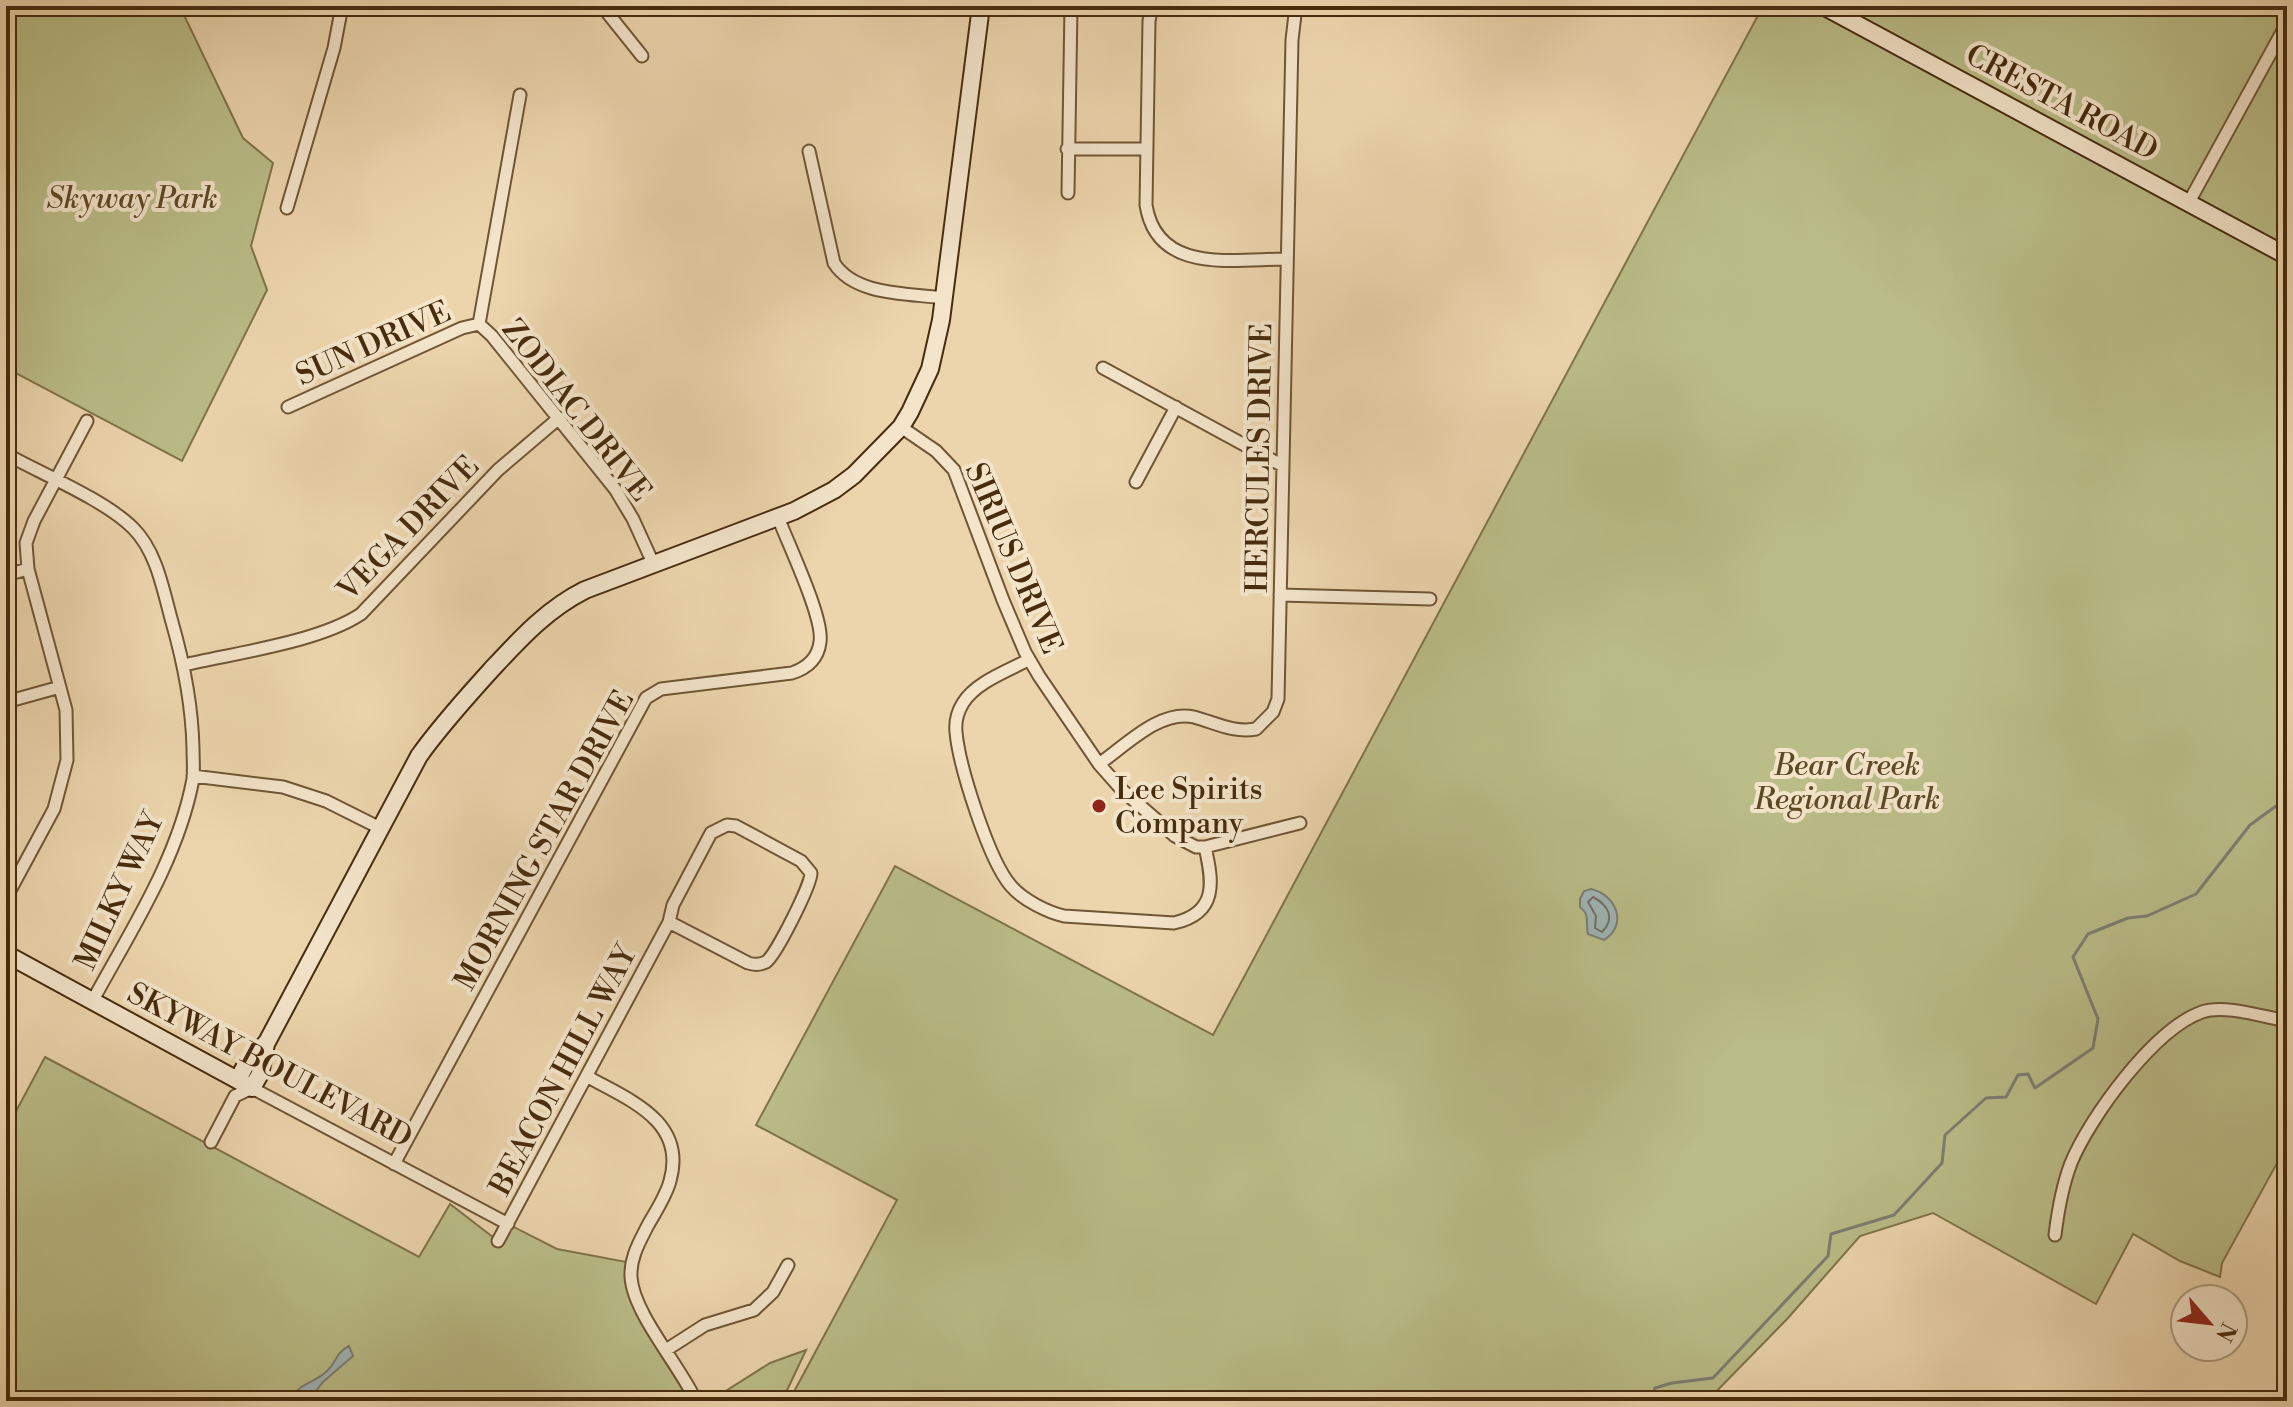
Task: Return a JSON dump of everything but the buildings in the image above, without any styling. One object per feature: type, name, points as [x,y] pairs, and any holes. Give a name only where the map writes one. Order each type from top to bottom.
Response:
[{"type":"street","points":[[287,208],[334,48],[342,6]]},
{"type":"street","points":[[602,6],[642,56]]},
{"type":"street","points":[[211,1142],[235,1096],[245,1084],[260,1074],[267,1042],[380,828],[433,736],[531,628],[566,600],[653,563],[778,517],[834,490],[867,463],[901,427],[930,369],[944,298],[981,6]]},
{"type":"street","points":[[1068,193],[1071,6]]},
{"type":"street","points":[[1152,6],[1149,21],[1146,205],[1154,232],[1173,250],[1204,259],[1287,259]]},
{"type":"street","name":"HERCULES DRIVE","points":[[1099,764],[1157,723],[1170,718],[1192,717],[1233,731],[1256,729],[1266,721],[1278,699],[1292,40],[1296,6]]},
{"type":"street","name":"CRESTA ROAD","points":[[1826,7],[2287,256]]},
{"type":"street","points":[[2189,202],[2287,23]]},
{"type":"street","name":"ZODIAC DRIVE","points":[[520,95],[479,324],[559,418],[624,502],[653,563]]},
{"type":"street","points":[[1067,149],[1147,149]]},
{"type":"street","points":[[809,151],[834,263],[840,272],[859,285],[944,298]]},
{"type":"street","name":"SUN DRIVE","points":[[288,407],[462,328],[479,324]]},
{"type":"street","points":[[1103,368],[1283,466]]},
{"type":"street","points":[[1136,482],[1176,407]]},
{"type":"street","name":"VEGA DRIVE","points":[[184,665],[333,630],[348,623],[361,614],[498,470],[559,418]]},
{"type":"street","points":[[6,898],[47,824],[64,776],[67,727],[60,687],[25,556],[28,534],[87,421]]},
{"type":"street","name":"SIRIUS DRIVE","points":[[901,427],[936,451],[954,470],[1028,660],[1099,764],[1122,790],[1175,836],[1196,847],[1205,847]]},
{"type":"street","name":"MILKY WAY","points":[[6,454],[108,509],[134,529],[144,542],[157,569],[184,665],[192,713],[193,776],[174,844],[93,1000]]},
{"type":"street","name":"MORNING STAR DRIVE","points":[[394,1164],[646,698],[661,689],[792,673],[803,669],[817,654],[819,623],[778,517]]},
{"type":"street","points":[[6,575],[28,569]]},
{"type":"street","points":[[1280,595],[1430,599]]},
{"type":"street","points":[[1028,660],[976,688],[963,702],[955,732],[976,813],[1005,878],[1013,888],[1055,914],[1174,923],[1186,920],[1203,906],[1212,888],[1205,847],[1300,823]]},
{"type":"street","points":[[6,702],[60,687]]},
{"type":"street","points":[[193,776],[283,787],[326,801],[380,828]]},
{"type":"street","name":"BEACON HILL WAY","points":[[498,1241],[669,922],[673,905],[711,833],[718,827],[736,826],[801,861],[811,873],[808,888],[772,956],[762,964],[748,963],[669,922]]},
{"type":"street","name":"SKYWAY BOULEVARD","points":[[6,954],[508,1224]]},
{"type":"street","points":[[2055,1235],[2061,1193],[2072,1161],[2111,1096],[2146,1052],[2202,1012],[2217,1009],[2287,1021]]},
{"type":"street","points":[[588,1077],[645,1108],[665,1130],[671,1144],[670,1184],[636,1249],[631,1276],[638,1302],[696,1401]]},
{"type":"street","points":[[666,1350],[705,1325],[754,1310],[773,1292],[788,1265]]},
{"type":"green space","name":"Skyway Park","points":[[6,6],[152,6],[184,15],[243,138],[273,163],[251,246],[267,290],[182,461],[6,368]]},
{"type":"green space","name":"Bear Creek Regional Park","points":[[1763,6],[2287,6],[2287,1149],[2222,1263],[2220,1277],[2180,1261],[2133,1234],[2096,1304],[1933,1213],[1860,1236],[1788,1318],[1707,1401],[789,1401],[897,1200],[756,1125],[895,866],[1213,1035]]},
{"type":"green space","points":[[45,1057],[419,1257],[450,1204],[498,1241],[508,1224],[557,1249],[632,1263],[633,1291],[695,1401],[6,1401],[6,1130]]},
{"type":"green space","points":[[806,1350],[782,1401],[710,1401],[770,1363]]},
{"type":"water","points":[[1591,889],[1607,897],[1616,911],[1616,927],[1604,940],[1588,934],[1587,916],[1580,907],[1584,891]]},
{"type":"water","points":[[349,1346],[353,1356],[323,1382],[308,1401],[291,1401],[298,1390],[327,1371]]},
{"type":"waterway","points":[[1653,1401],[1651,1398],[1655,1388],[1713,1378],[1828,1256],[1831,1234],[1894,1215],[1942,1163],[1945,1135],[1986,1098],[2006,1097],[2018,1075],[2028,1074],[2035,1088],[2093,1048],[2098,1019],[2073,957],[2088,934],[2128,918],[2147,916],[2196,894],[2250,825],[2287,798]]},
{"type":"place","name":"Lee Spirits Company","points":[[1099,806]]}]
